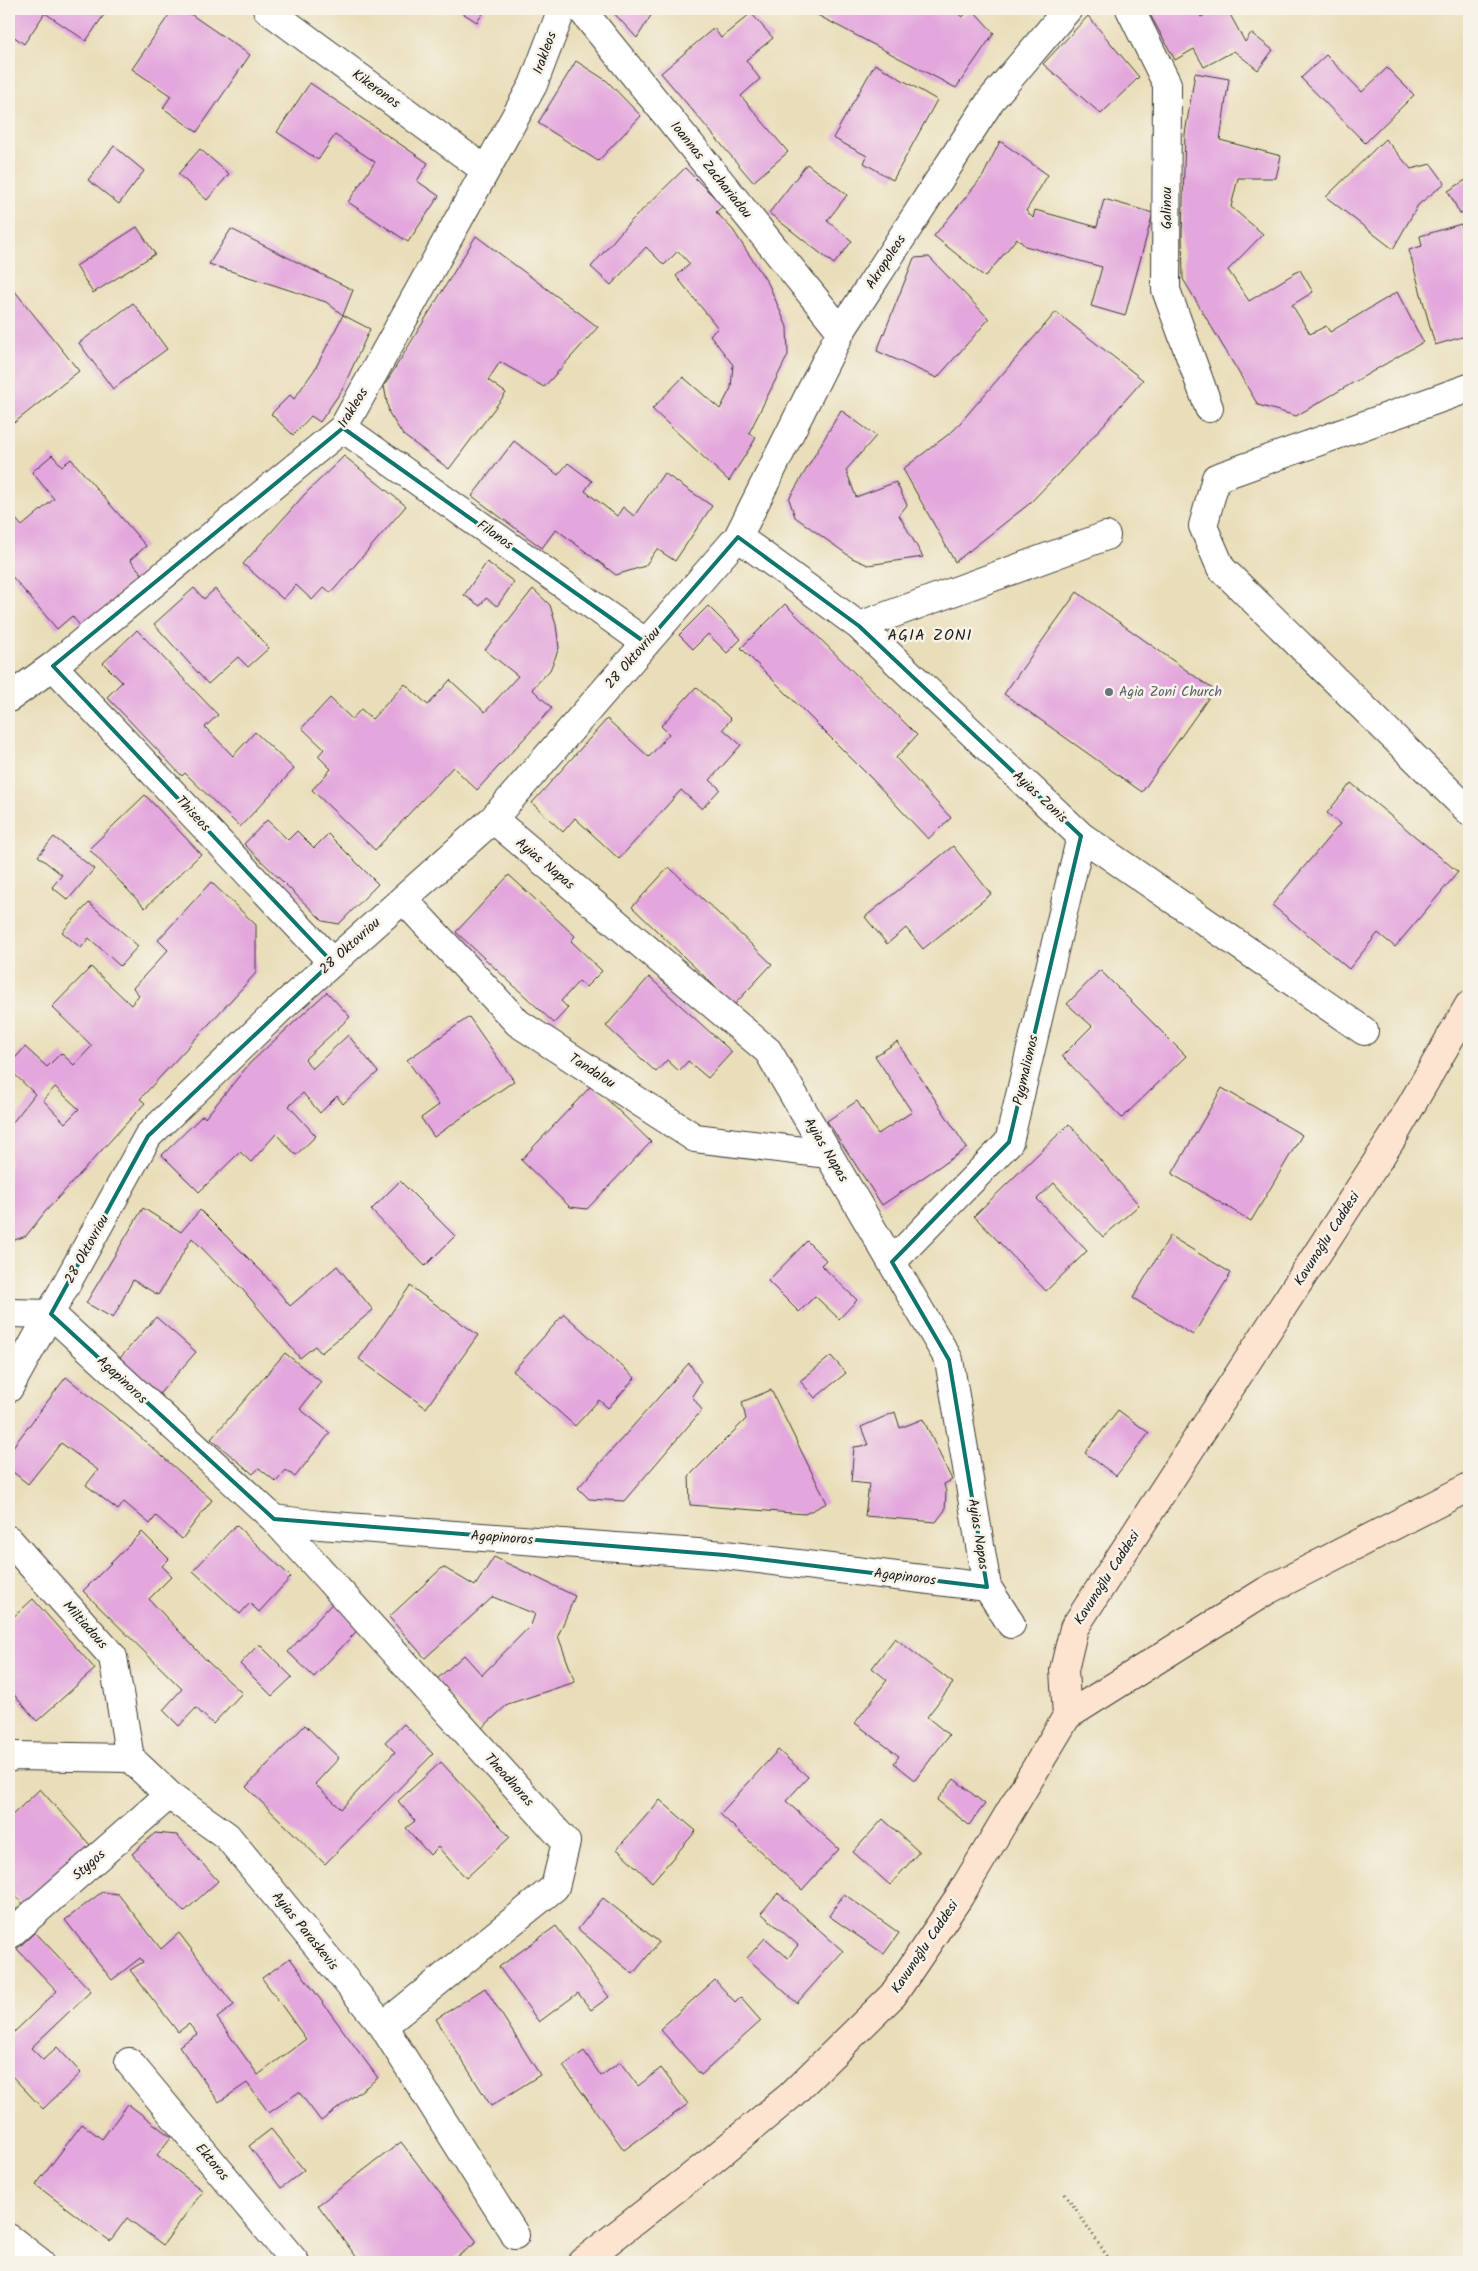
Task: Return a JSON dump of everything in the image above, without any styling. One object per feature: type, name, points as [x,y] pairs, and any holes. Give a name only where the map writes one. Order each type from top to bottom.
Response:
[{"type":"main road","name":"Kavunoğlu Caddesi","points":[[582,2262],[710,2162],[790,2096],[893,1995],[959,1897],[1067,1716],[1064,1670],[1074,1628],[1394,1137],[1469,1005]]},
{"type":"main road","points":[[1067,1716],[1266,1591],[1469,1487]]},
{"type":"street","name":"Kikeronos","points":[[267,9],[485,170]]},
{"type":"street","name":"Irakleos","points":[[13,691],[53,666],[343,428],[533,85],[562,9]]},
{"type":"street","name":"Ioannas Zachariadou","points":[[581,9],[841,331]]},
{"type":"street","name":"Akropoleos","points":[[738,537],[841,331],[991,100],[1068,9]]},
{"type":"street","name":"Galinou","points":[[1130,9],[1167,84],[1166,290],[1209,408]]},
{"type":"street","points":[[1469,388],[1216,478],[1203,526],[1221,568],[1469,812]]},
{"type":"street","name":"Filonos","points":[[343,428],[646,643]]},
{"type":"street","points":[[859,626],[1106,536]]},
{"type":"street","name":"Ayias Zonis","points":[[738,537],[859,626],[1081,836],[1364,1031]]},
{"type":"street","name":"28 Oktovriou","points":[[9,1388],[148,1136],[281,1008],[493,819],[738,537]]},
{"type":"street","name":"Thiseos","points":[[53,666],[332,962]]},
{"type":"street","name":"Ayias Napas","points":[[493,819],[768,1051],[949,1360],[987,1587]]},
{"type":"street","name":"Pygmalionos","points":[[892,1262],[1009,1142],[1081,836]]},
{"type":"street","name":"Tandalou","points":[[403,899],[518,1024],[695,1138],[828,1154]]},
{"type":"street","points":[[9,1313],[51,1314]]},
{"type":"street","name":"Agapinoros","points":[[51,1314],[274,1519],[320,1525],[725,1556],[987,1587]]},
{"type":"street","name":"Theodhoras","points":[[274,1519],[566,1842],[555,1887],[383,2026]]},
{"type":"street","name":"Miltiadous","points":[[9,1540],[113,1657],[130,1758]]},
{"type":"street","points":[[987,1587],[1011,1624]]},
{"type":"street","points":[[9,1758],[15,1756],[130,1758]]},
{"type":"street","name":"Ayias Paraskevis","points":[[130,1758],[169,1795],[227,1836],[383,2026],[515,2235]]},
{"type":"street","name":"Stygos","points":[[9,1935],[169,1795]]},
{"type":"street","name":"Ektoros","points":[[129,2062],[295,2262]]},
{"type":"street","points":[[9,2238],[40,2262]]},
{"type":"path","points":[[1065,2193],[1111,2262]]},
{"type":"highlighted area","points":[[343,428],[646,643],[738,537],[859,626],[1081,836],[1009,1142],[892,1262],[949,1360],[987,1587],[725,1555],[274,1519],[51,1314],[148,1136],[332,962],[53,666]]},
{"type":"building","points":[[9,9],[108,9],[86,41],[45,13],[24,44],[9,33]]},
{"type":"building","points":[[173,9],[183,9],[250,55],[197,132],[163,108],[171,96],[132,69]]},
{"type":"building","points":[[456,9],[486,9],[477,22]]},
{"type":"building","points":[[610,9],[655,9],[637,38]]},
{"type":"building","points":[[806,9],[953,9],[962,17],[972,9],[994,33],[956,88]]},
{"type":"building","points":[[1147,9],[1196,9],[1201,17],[1216,9],[1227,9],[1245,42],[1251,33],[1273,50],[1258,70],[1234,51],[1204,67],[1194,49],[1175,60]]},
{"type":"building","points":[[751,13],[773,38],[746,60],[760,79],[741,96],[788,152],[753,182],[661,73],[714,28],[721,38]]},
{"type":"building","points":[[1088,16],[1139,77],[1101,114],[1043,64]]},
{"type":"building","points":[[1326,55],[1362,92],[1387,68],[1414,95],[1365,143],[1301,78]]},
{"type":"building","points":[[576,61],[607,81],[641,116],[598,161],[538,123]]},
{"type":"building","points":[[875,64],[937,100],[893,180],[864,163],[867,156],[833,138]]},
{"type":"building","points":[[1195,73],[1229,79],[1220,140],[1281,156],[1276,178],[1238,178],[1231,207],[1263,234],[1228,270],[1249,301],[1300,270],[1313,292],[1292,305],[1310,334],[1326,326],[1330,332],[1397,292],[1423,342],[1296,416],[1258,405],[1183,279],[1182,234],[1185,134]]},
{"type":"building","points":[[310,83],[428,163],[417,181],[439,196],[408,242],[348,202],[375,162],[335,135],[318,160],[277,132]]},
{"type":"building","points":[[1385,139],[1411,169],[1431,164],[1445,183],[1418,205],[1393,249],[1326,197]]},
{"type":"building","points":[[1000,141],[1048,175],[1026,211],[1033,218],[1035,210],[1097,227],[1104,199],[1153,213],[1125,316],[1091,306],[1102,267],[1025,246],[1017,238],[985,277],[934,236],[983,176]]},
{"type":"building","points":[[114,146],[144,171],[119,204],[88,180]]},
{"type":"building","points":[[200,149],[229,174],[207,200],[178,174]]},
{"type":"building","points":[[807,164],[847,195],[827,221],[852,241],[834,264],[769,213]]},
{"type":"building","points":[[685,168],[723,206],[716,212],[733,230],[769,285],[787,327],[788,355],[749,433],[756,438],[729,481],[652,409],[683,377],[720,409],[731,388],[733,365],[710,335],[718,328],[676,276],[690,264],[678,251],[664,265],[646,247],[611,285],[591,267],[626,226]]},
{"type":"building","points":[[1469,178],[1469,211],[1460,214],[1448,191]]},
{"type":"building","points":[[1461,224],[1469,254],[1469,335],[1435,345],[1409,250],[1422,246],[1420,236]]},
{"type":"building","points":[[137,227],[155,254],[93,293],[76,266]]},
{"type":"building","points":[[231,229],[353,290],[343,315],[326,302],[209,264]]},
{"type":"building","points":[[476,236],[598,327],[544,387],[500,362],[488,380],[506,393],[449,469],[403,435],[389,413],[384,386]]},
{"type":"building","points":[[929,257],[989,319],[937,378],[877,351],[914,258]]},
{"type":"building","points":[[9,284],[79,371],[14,423],[9,416]]},
{"type":"building","points":[[133,303],[167,349],[113,389],[79,343]]},
{"type":"building","points":[[1056,312],[1143,380],[1083,448],[1029,504],[955,562],[903,469],[954,430]]},
{"type":"building","points":[[343,315],[370,329],[342,390],[320,422],[311,416],[293,435],[271,414],[290,395],[294,399],[315,369]]},
{"type":"building","points":[[841,410],[876,436],[846,470],[856,497],[896,482],[907,505],[899,515],[923,557],[868,565],[852,558],[795,517],[789,499]]},
{"type":"building","points":[[514,441],[558,475],[568,463],[592,481],[585,491],[617,516],[623,507],[634,516],[664,473],[712,506],[675,561],[657,549],[645,566],[616,575],[556,529],[542,548],[472,496]]},
{"type":"building","points":[[52,455],[62,466],[71,459],[146,546],[130,560],[143,575],[82,628],[72,616],[57,629],[9,573],[9,519],[13,516],[22,526],[54,499],[32,472]]},
{"type":"building","points":[[344,456],[406,506],[331,593],[324,587],[312,600],[296,585],[283,599],[243,564],[305,494]]},
{"type":"building","points":[[487,562],[514,582],[497,606],[486,598],[480,606],[464,595]]},
{"type":"building","points":[[194,588],[204,599],[215,589],[269,648],[248,667],[238,657],[208,684],[154,624]]},
{"type":"building","points":[[533,589],[550,605],[556,625],[559,648],[550,670],[532,689],[552,708],[477,790],[453,767],[375,850],[312,790],[331,769],[318,756],[324,749],[302,728],[330,698],[352,719],[361,709],[372,719],[405,684],[428,705],[450,680],[485,712],[518,676],[485,650]]},
{"type":"building","name":"Agia Zoni Church","points":[[1077,592],[1214,690],[1142,792],[1004,694]]},
{"type":"building","points":[[785,604],[917,735],[896,758],[951,818],[928,839],[872,779],[741,648]]},
{"type":"building","points":[[708,606],[741,639],[727,653],[708,634],[693,649],[679,635]]},
{"type":"building","points":[[137,630],[218,715],[205,727],[233,756],[255,732],[294,769],[240,827],[185,773],[182,776],[107,697],[122,682],[103,663]]},
{"type":"building","points":[[696,687],[731,719],[723,729],[741,745],[710,780],[720,789],[702,809],[681,790],[619,859],[575,818],[563,832],[532,803],[607,719],[649,757],[669,734],[661,726]]},
{"type":"building","points":[[1351,783],[1458,872],[1395,947],[1378,933],[1349,969],[1272,905],[1340,824],[1327,813]]},
{"type":"building","points":[[145,795],[201,854],[145,908],[89,849]]},
{"type":"building","points":[[267,820],[288,840],[297,831],[314,848],[328,834],[378,884],[339,924],[323,921],[244,844]]},
{"type":"building","points":[[54,837],[94,869],[68,900],[52,887],[62,875],[38,856]]},
{"type":"building","points":[[953,846],[991,894],[923,949],[906,928],[887,944],[865,917]]},
{"type":"building","points":[[669,867],[772,964],[734,1005],[632,907]]},
{"type":"building","points":[[509,875],[575,936],[571,941],[602,971],[586,987],[579,981],[561,1001],[568,1008],[554,1023],[456,932]]},
{"type":"building","points":[[211,882],[256,925],[256,973],[140,1099],[145,1103],[45,1212],[26,1236],[9,1242],[9,1127],[35,1094],[9,1069],[9,1065],[25,1047],[47,1067],[61,1053],[74,1065],[92,1046],[52,1007],[91,967],[131,1005],[139,995],[133,988],[168,950],[158,940]],"holes":[[[55,1087],[79,1109],[65,1123],[43,1100]]]},
{"type":"building","points":[[89,903],[138,946],[120,966],[89,938],[81,948],[62,932]]},
{"type":"building","points":[[1100,970],[1186,1056],[1122,1118],[1062,1056],[1092,1026],[1067,1004]]},
{"type":"building","points":[[649,977],[732,1052],[708,1078],[688,1061],[679,1071],[667,1060],[656,1072],[606,1026]]},
{"type":"building","points":[[327,992],[350,1017],[305,1059],[312,1069],[348,1035],[378,1072],[343,1104],[337,1096],[320,1113],[303,1093],[289,1106],[316,1136],[296,1155],[276,1134],[251,1162],[240,1152],[199,1192],[162,1155],[203,1115],[205,1118],[250,1063]]},
{"type":"building","points":[[469,1017],[514,1081],[434,1137],[421,1118],[439,1105],[407,1060]]},
{"type":"building","points":[[897,1042],[967,1148],[882,1205],[827,1121],[857,1101],[878,1134],[912,1112],[875,1056]]},
{"type":"building","points":[[592,1085],[651,1142],[587,1209],[570,1207],[521,1160]]},
{"type":"building","points":[[1222,1088],[1302,1135],[1251,1221],[1172,1174]]},
{"type":"building","points":[[1069,1124],[1139,1205],[1103,1237],[1054,1183],[1037,1199],[1087,1251],[1046,1291],[974,1216]]},
{"type":"building","points":[[400,1181],[455,1236],[425,1266],[371,1210]]},
{"type":"building","points":[[143,1208],[181,1232],[200,1210],[263,1273],[290,1306],[337,1266],[373,1310],[321,1353],[315,1346],[300,1358],[243,1290],[192,1238],[158,1295],[133,1280],[113,1318],[86,1303]]},
{"type":"building","points":[[1170,1236],[1231,1273],[1193,1335],[1133,1298]]},
{"type":"building","points":[[807,1241],[826,1260],[821,1265],[857,1300],[839,1319],[815,1296],[799,1312],[768,1281]]},
{"type":"building","points":[[410,1286],[478,1335],[426,1408],[359,1359]]},
{"type":"building","points":[[564,1314],[635,1378],[608,1408],[599,1400],[575,1426],[513,1371]]},
{"type":"building","points":[[156,1317],[196,1352],[154,1400],[114,1365]]},
{"type":"building","points":[[285,1353],[321,1382],[300,1409],[330,1433],[295,1477],[286,1470],[276,1482],[259,1468],[253,1474],[211,1439]]},
{"type":"building","points":[[831,1356],[846,1373],[815,1398],[800,1381]]},
{"type":"building","points":[[689,1363],[701,1382],[692,1396],[702,1410],[624,1501],[589,1499],[578,1488]]},
{"type":"building","points":[[66,1377],[131,1429],[212,1500],[182,1539],[156,1516],[150,1524],[124,1502],[118,1510],[86,1485],[98,1470],[61,1443],[28,1484],[9,1469],[9,1452]]},
{"type":"building","points":[[771,1390],[827,1503],[805,1514],[690,1505],[689,1476],[746,1419],[742,1402]]},
{"type":"building","points":[[1118,1410],[1149,1433],[1116,1476],[1085,1453]]},
{"type":"building","points":[[895,1412],[900,1428],[923,1419],[952,1480],[944,1484],[946,1492],[945,1510],[936,1522],[865,1516],[869,1484],[851,1482],[854,1447],[868,1445],[861,1427]]},
{"type":"building","points":[[236,1525],[291,1577],[259,1612],[250,1603],[240,1614],[193,1571]]},
{"type":"building","points":[[142,1532],[169,1559],[162,1566],[172,1576],[149,1599],[208,1662],[242,1693],[213,1724],[196,1708],[179,1726],[163,1710],[182,1689],[83,1591]]},
{"type":"building","points":[[494,1557],[575,1596],[558,1636],[575,1682],[508,1704],[481,1729],[436,1680],[464,1655],[482,1675],[531,1625],[535,1614],[493,1597],[425,1658],[389,1617],[443,1567],[475,1586]]},
{"type":"building","points":[[338,1597],[365,1622],[314,1677],[288,1652]]},
{"type":"building","points":[[33,1599],[95,1669],[37,1721],[9,1689],[9,1621]]},
{"type":"building","points":[[895,1638],[953,1683],[927,1717],[949,1735],[915,1780],[894,1763],[899,1756],[855,1723],[887,1680],[872,1668]]},
{"type":"building","points":[[259,1644],[292,1677],[272,1696],[240,1664]]},
{"type":"building","points":[[404,1724],[433,1754],[325,1864],[246,1787],[305,1725],[339,1758],[315,1784],[341,1809],[395,1752],[385,1742]]},
{"type":"building","points":[[778,1750],[808,1777],[786,1801],[839,1849],[802,1890],[720,1814]]},
{"type":"building","points":[[441,1762],[510,1837],[466,1878],[438,1847],[430,1855],[406,1828],[415,1821],[398,1801]]},
{"type":"building","points":[[954,1779],[985,1804],[969,1825],[937,1800]]},
{"type":"building","points":[[40,1789],[90,1845],[24,1905],[9,1889],[9,1818]]},
{"type":"building","points":[[660,1800],[696,1831],[652,1882],[617,1849]]},
{"type":"building","points":[[883,1819],[919,1852],[890,1885],[853,1852]]},
{"type":"building","points":[[155,1833],[177,1835],[218,1881],[184,1912],[132,1854]]},
{"type":"building","points":[[102,1892],[118,1894],[161,1949],[179,1933],[234,2005],[217,2018],[258,2075],[306,2039],[262,1978],[290,1958],[378,2078],[321,2121],[299,2092],[269,2113],[247,2083],[219,2102],[179,2046],[197,2034],[189,2024],[178,2032],[130,1970],[143,1962],[140,1958],[112,1980],[65,1920]]},
{"type":"building","points":[[778,1893],[843,1951],[797,2003],[747,1958],[765,1938],[788,1958],[798,1945],[761,1913]]},
{"type":"building","points":[[844,1894],[899,1933],[884,1954],[829,1916]]},
{"type":"building","points":[[603,1898],[659,1942],[633,1974],[578,1929]]},
{"type":"building","points":[[556,1926],[609,1997],[591,2010],[578,1993],[539,2022],[499,1967]]},
{"type":"building","points":[[35,1932],[91,1991],[31,2048],[43,2060],[57,2047],[81,2073],[43,2109],[9,2073],[9,2037],[57,1991],[17,1949]]},
{"type":"building","points":[[715,1980],[735,2002],[740,1997],[761,2021],[701,2075],[660,2029]]},
{"type":"building","points":[[485,1988],[540,2075],[491,2106],[436,2019]]},
{"type":"building","points":[[584,2051],[601,2076],[620,2062],[638,2086],[661,2068],[688,2104],[624,2150],[563,2066]]},
{"type":"building","points":[[128,2104],[171,2137],[157,2155],[203,2191],[163,2245],[127,2218],[110,2241],[36,2185],[82,2124],[102,2139]]},
{"type":"building","points":[[271,2129],[304,2170],[281,2188],[249,2146]]},
{"type":"building","points":[[401,2142],[477,2242],[450,2262],[360,2262],[318,2205]]},
{"type":"place","name":"Agia Zoni Church","points":[[1109,692]]},
{"type":"district","name":"AGIA ZONI","points":[[930,635]]}]
